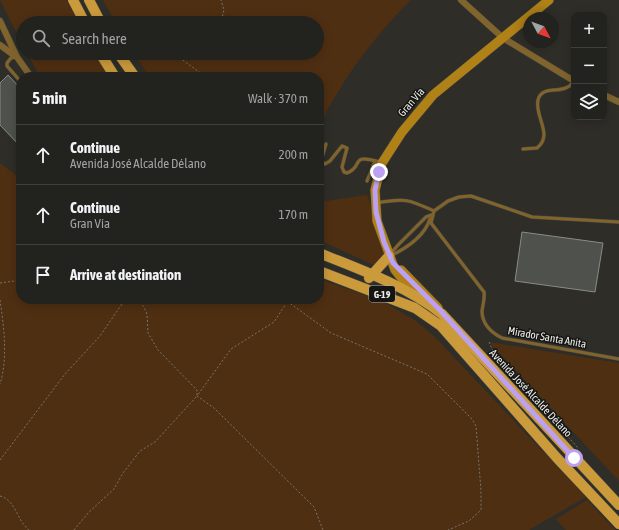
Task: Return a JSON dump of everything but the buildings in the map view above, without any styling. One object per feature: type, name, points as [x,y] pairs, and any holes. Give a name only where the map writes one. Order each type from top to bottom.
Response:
[{"type":"main road","points":[[73,0],[81,16]]},
{"type":"main road","points":[[89,0],[97,16]]},
{"type":"main road","name":"Gran Vía","points":[[441,326],[428,307],[416,296],[395,270],[391,260],[377,221],[375,203],[379,162],[429,99],[445,84],[549,0]]},
{"type":"main road","points":[[104,60],[112,72]]},
{"type":"main road","points":[[123,60],[131,72]]},
{"type":"main road","name":"G-19","points":[[324,255],[372,274],[416,296],[442,314]]},
{"type":"main road","points":[[324,259],[338,260]]},
{"type":"main road","points":[[354,283],[364,281],[391,260]]},
{"type":"main road","name":"Gran Vía","points":[[391,260],[422,291],[442,314]]},
{"type":"main road","name":"G-19","points":[[324,273],[354,283],[415,308],[441,326]]},
{"type":"main road","name":"Avenida José Alcalde Délano","points":[[442,314],[619,505]]},
{"type":"main road","name":"Avenida José Alcalde Délano","points":[[441,326],[557,458],[619,524]]},
{"type":"street","points":[[461,0],[503,38],[571,79]]},
{"type":"street","points":[[0,21],[16,55]]},
{"type":"street","points":[[0,45],[16,56]]},
{"type":"street","points":[[19,60],[27,72]]},
{"type":"street","points":[[607,96],[619,102]]},
{"type":"lane","points":[[16,57],[11,58],[7,63],[7,66],[16,76]]},
{"type":"lane","points":[[524,149],[537,148],[543,140],[544,133],[537,103],[540,96],[548,90],[565,90],[571,84]]},
{"type":"lane","points":[[324,151],[326,144]]},
{"type":"lane","points":[[324,163],[330,161],[342,146],[348,148],[342,167],[344,172],[349,172],[363,158],[379,162],[367,181]]},
{"type":"lane","points":[[391,260],[398,244],[426,217],[431,215],[448,201],[459,197],[471,196],[532,217],[619,222]]},
{"type":"lane","points":[[375,203],[400,199],[415,203],[434,212]]},
{"type":"lane","points":[[391,260],[427,228],[431,215]]},
{"type":"lane","name":"Mirador Santa Anita","points":[[431,215],[432,225],[484,292],[482,315],[486,325],[494,334],[502,338],[619,359]]},
{"type":"path","points":[[221,0],[224,10],[222,16]]},
{"type":"path","points":[[183,60],[199,72]]},
{"type":"path","points":[[0,282],[16,280]]},
{"type":"path","points":[[0,300],[5,330],[4,361],[0,384]]},
{"type":"path","points":[[0,460],[66,374],[100,336],[122,304]]},
{"type":"path","points":[[140,304],[147,314],[148,333],[162,357],[190,382],[197,390],[197,396]]},
{"type":"path","points":[[74,530],[89,512],[114,489],[123,473],[140,451],[155,442],[197,396],[231,349],[274,322],[287,304]]},
{"type":"path","points":[[291,304],[330,333],[427,374],[472,418],[476,426],[481,510],[469,521],[448,530]]},
{"type":"path","points":[[489,342],[494,353],[581,452]]},
{"type":"path","points":[[197,396],[214,408],[314,507],[323,530]]},
{"type":"path","points":[[0,496],[5,497],[12,504],[29,530]]},
{"type":"shaded area","points":[[0,0],[66,0],[75,16],[16,16],[16,32]]},
{"type":"shaded area","points":[[103,0],[411,0],[371,44],[359,60],[337,93],[324,118],[324,72],[146,72],[138,60],[324,60],[324,16],[112,16]]},
{"type":"shaded area","points":[[31,60],[99,60],[107,72],[37,72]]},
{"type":"shaded area","points":[[0,163],[16,175],[16,304],[324,304],[324,281],[382,301],[416,321],[434,336],[586,497],[529,530],[0,530]]},
{"type":"shaded area","points":[[367,195],[388,254],[376,266],[324,242],[324,201]]},
{"type":"shaded area","points":[[489,342],[619,363],[619,481]]},
{"type":"shaded area","points":[[587,500],[615,530],[566,530],[556,519]]},
{"type":"route","points":[[379,172],[375,190],[377,221],[387,252],[393,263],[399,267],[438,308],[574,458]]}]
